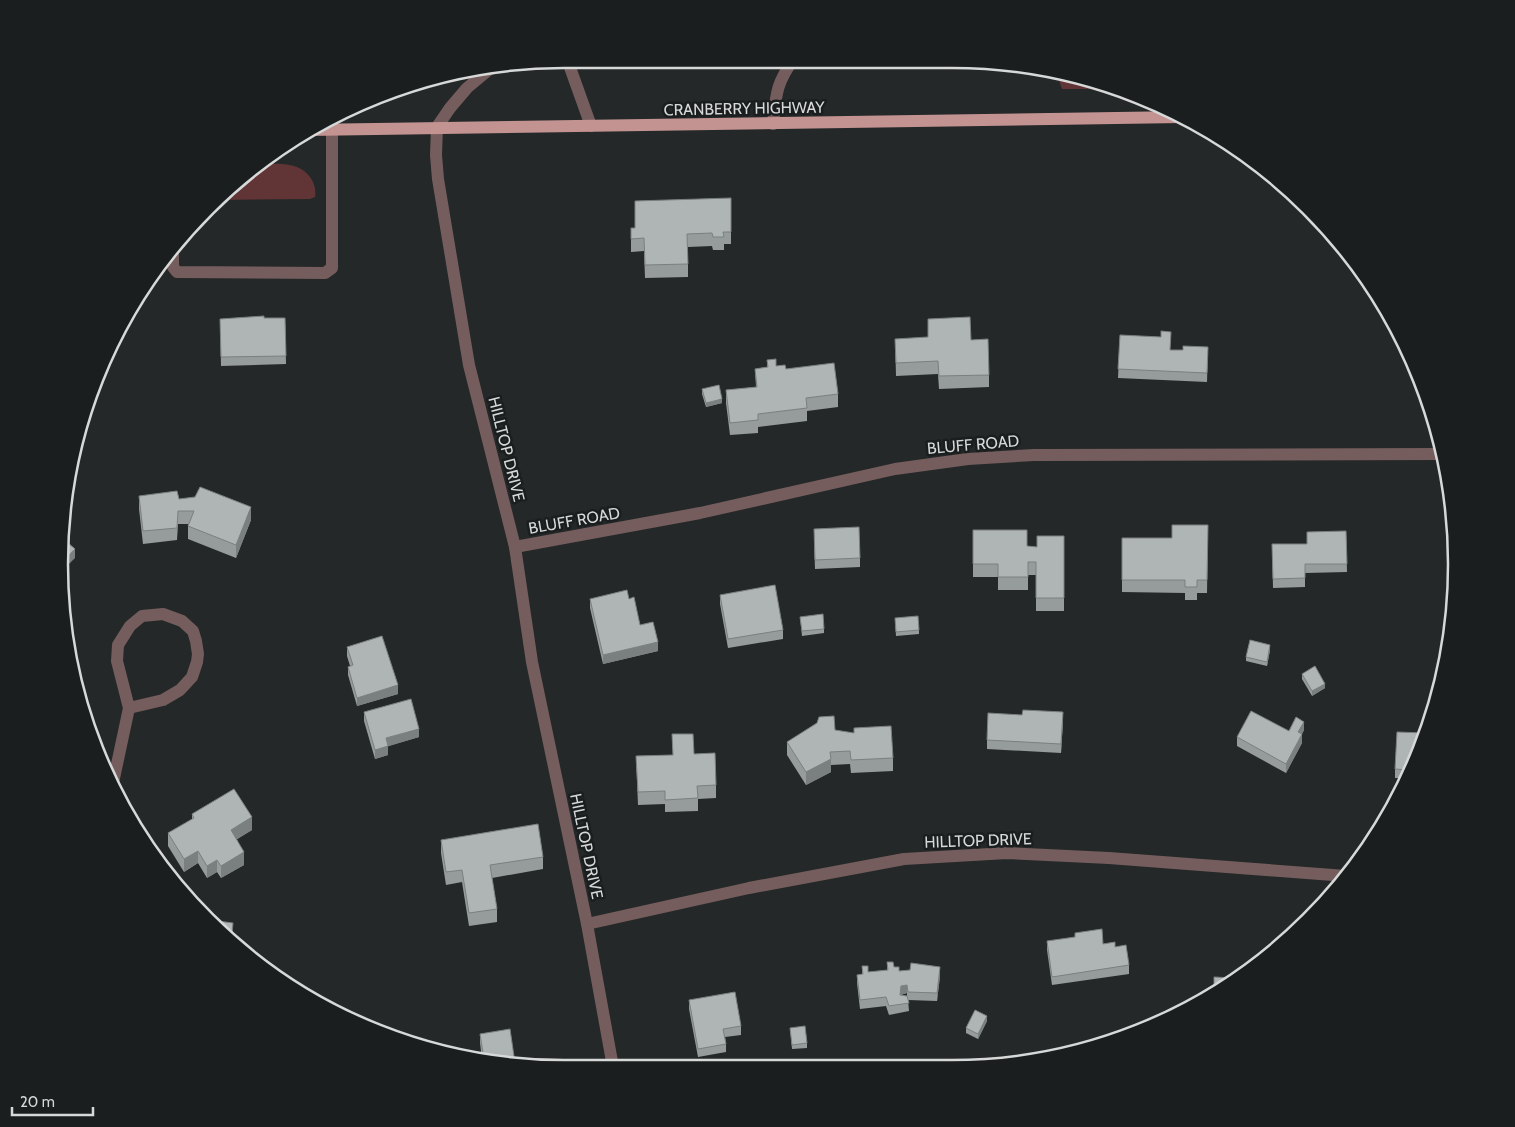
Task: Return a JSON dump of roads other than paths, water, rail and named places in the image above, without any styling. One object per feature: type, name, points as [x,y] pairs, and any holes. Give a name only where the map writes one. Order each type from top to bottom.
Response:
[{"type":"main road","name":"CRANBERRY HIGHWAY","points":[[323,130],[1167,117]]},
{"type":"street","points":[[570,68],[590,126]]},
{"type":"street","points":[[773,124],[776,94],[782,74],[787,68]]},
{"type":"street","points":[[437,128],[450,108],[467,88],[483,74]]},
{"type":"street","name":"HILLTOP DRIVE","points":[[437,128],[436,154],[438,179],[469,365],[515,547],[532,662],[587,924],[612,1060]]},
{"type":"street","points":[[173,258],[173,267],[177,272],[325,274],[329,271],[332,268],[332,130]]},
{"type":"street","name":"BLUFF ROAD","points":[[515,547],[700,514],[895,469],[968,459],[1034,455],[1435,454]]},
{"type":"street","points":[[114,773],[129,708],[117,661],[118,645],[130,626],[142,616],[163,614],[182,621],[193,631],[197,647],[197,662],[192,677],[180,690],[163,700],[129,708]]},
{"type":"street","name":"HILLTOP DRIVE","points":[[587,924],[749,888],[904,859],[1007,853],[1109,858],[1337,875]]}]
